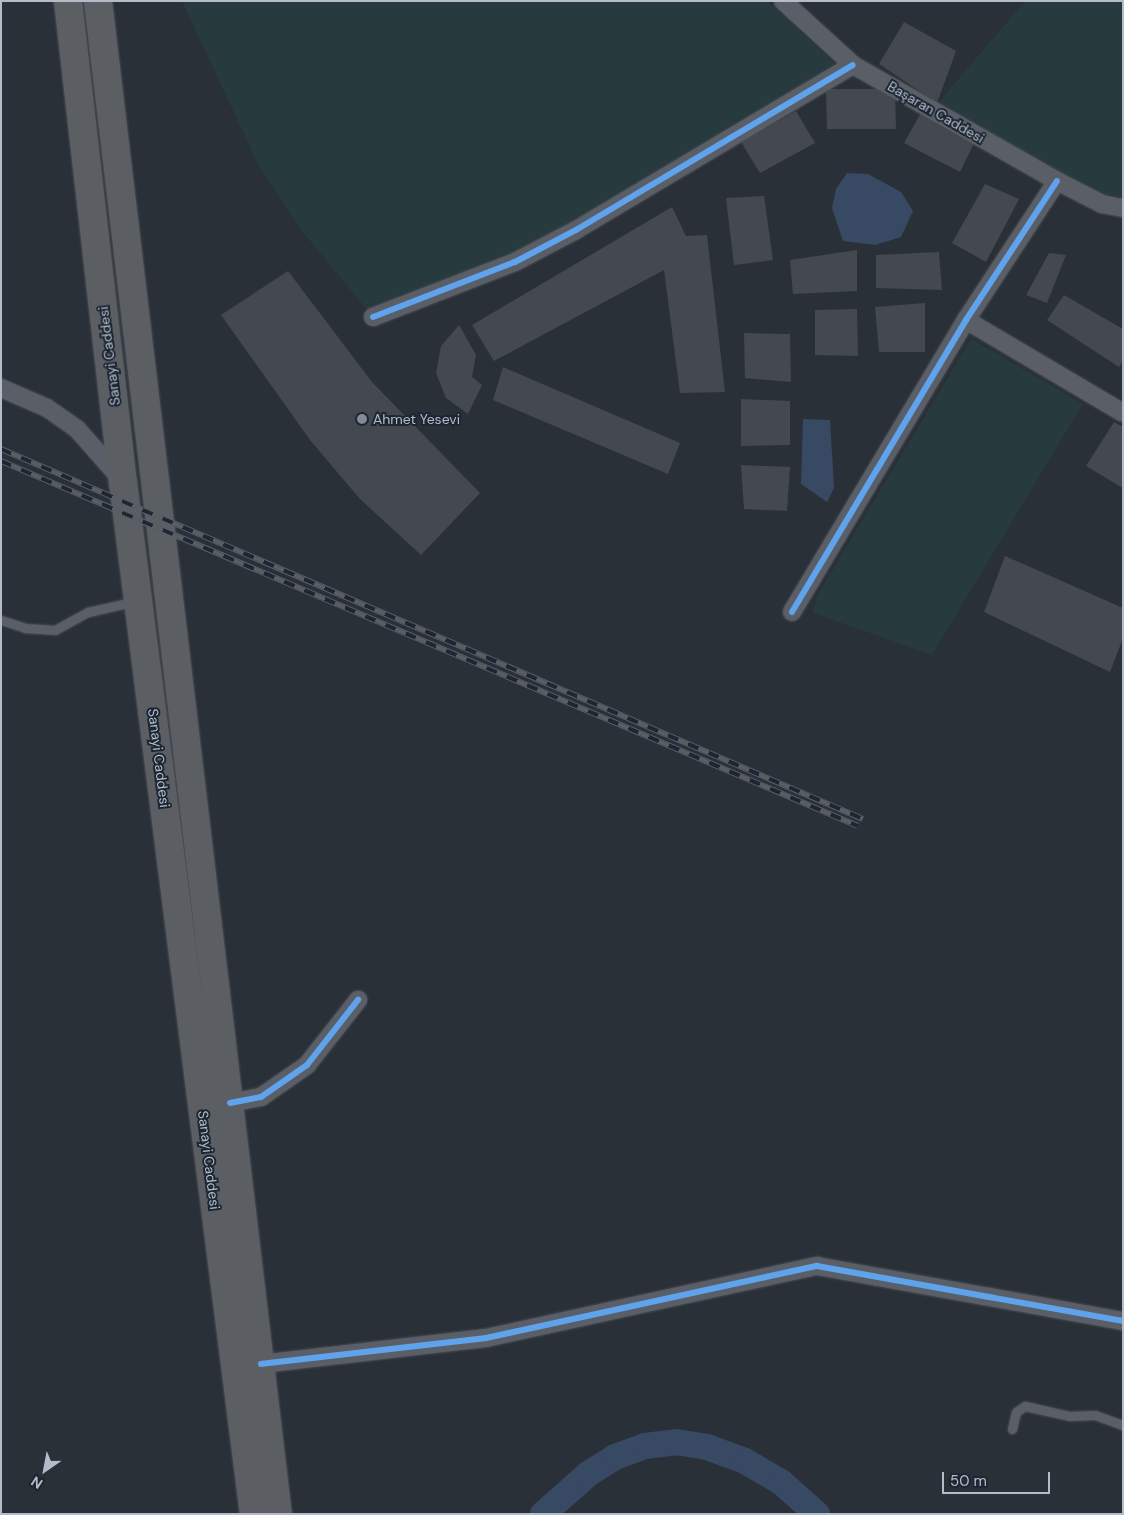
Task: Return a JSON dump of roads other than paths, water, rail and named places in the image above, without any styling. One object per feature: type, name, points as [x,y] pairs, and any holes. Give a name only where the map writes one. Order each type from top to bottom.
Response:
[{"type":"highway","name":"Sanayi Caddesi","points":[[68,1],[123,482],[140,600],[254,1514]]},
{"type":"highway","name":"Sanayi Caddesi","points":[[98,1],[278,1514]]},
{"type":"street","name":"Başaran Caddesi","points":[[783,1],[853,65],[1057,181],[1102,204],[1123,208]]},
{"type":"street","points":[[373,317],[514,262],[576,230],[853,65]]},
{"type":"street","points":[[792,612],[966,320],[1057,181]]},
{"type":"street","points":[[966,320],[1123,413]]},
{"type":"street","points":[[1,388],[47,408],[77,429],[123,482]]},
{"type":"street","points":[[230,1103],[261,1098],[307,1065],[358,1000]]},
{"type":"street","points":[[261,1364],[486,1338],[817,1266],[1123,1321]]},
{"type":"lane","points":[[1,620],[25,628],[55,630],[88,612],[140,600]]},
{"type":"lane","points":[[1012,1429],[1016,1412],[1025,1406],[1068,1416],[1095,1415],[1123,1425]]},
{"type":"water","points":[[847,173],[868,174],[901,192],[913,211],[901,237],[875,245],[843,241],[832,208],[836,189]]},
{"type":"water","points":[[803,419],[830,420],[834,488],[827,502],[801,484]]},
{"type":"waterway","points":[[543,1514],[588,1474],[615,1457],[645,1446],[676,1442],[707,1447],[745,1461],[781,1482],[817,1514]]},
{"type":"railway","points":[[1,449],[863,819]]},
{"type":"railway","points":[[1,461],[858,826]]},
{"type":"place","name":"Ahmet Yesevi","points":[[362,419]]}]
